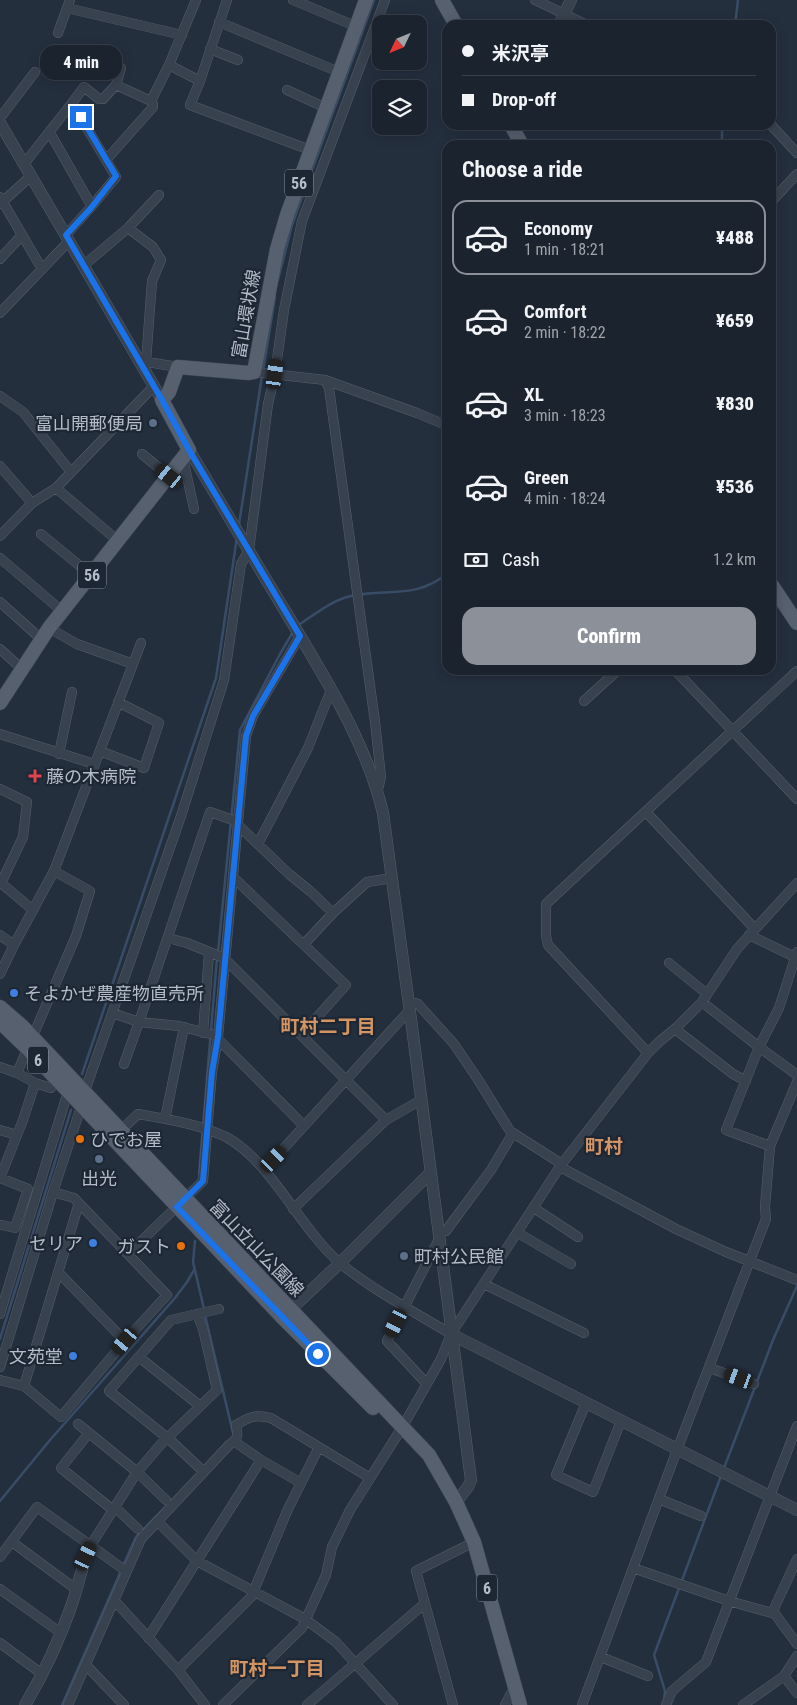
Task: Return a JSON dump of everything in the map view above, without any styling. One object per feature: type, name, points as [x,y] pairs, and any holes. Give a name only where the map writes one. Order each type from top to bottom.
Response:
[{"type":"main road","name":"富山環状線","points":[[178,367],[256,372],[277,249],[287,215],[366,0]]},
{"type":"main road","points":[[442,0],[453,20]]},
{"type":"main road","points":[[178,367],[169,392],[162,400],[186,454]]},
{"type":"main road","name":"56","points":[[1,701],[21,668],[62,611],[186,454]]},
{"type":"main road","points":[[776,592],[797,623]]},
{"type":"main road","name":"富山立山公園線","points":[[0,1007],[30,1043],[181,1203],[401,1430],[440,1476],[456,1502],[474,1542],[520,1705]]},
{"type":"main road","name":"富山立山公園線","points":[[0,1022],[30,1043]]},
{"type":"street","points":[[151,101],[169,65],[196,0]]},
{"type":"street","points":[[227,0],[190,105],[310,150]]},
{"type":"street","points":[[293,0],[355,26]]},
{"type":"street","points":[[0,1367],[83,1099],[181,816],[224,680],[241,564],[249,550],[273,374],[302,221],[386,0]]},
{"type":"street","points":[[535,0],[562,20],[571,0]]},
{"type":"street","points":[[58,33],[68,4],[182,35]]},
{"type":"street","points":[[219,22],[339,72]]},
{"type":"street","points":[[210,49],[238,60]]},
{"type":"street","points":[[24,164],[84,87],[99,99],[103,99],[116,85],[121,68],[72,51]]},
{"type":"street","points":[[169,65],[200,81]]},
{"type":"street","points":[[0,118],[35,72]]},
{"type":"street","points":[[106,160],[153,107],[151,101],[116,85]]},
{"type":"street","points":[[287,90],[326,108]]},
{"type":"street","points":[[0,313],[42,269],[91,205],[116,176],[72,103]]},
{"type":"street","points":[[0,123],[83,266],[143,362],[162,400]]},
{"type":"street","points":[[776,130],[797,153]]},
{"type":"street","points":[[50,133],[91,205]]},
{"type":"street","points":[[776,197],[797,174]]},
{"type":"street","points":[[31,176],[1,201],[42,269]]},
{"type":"street","points":[[83,266],[128,228],[159,195]]},
{"type":"street","points":[[128,228],[154,247],[161,260],[152,281],[143,362]]},
{"type":"street","points":[[0,259],[22,235]]},
{"type":"street","points":[[143,362],[178,367]]},
{"type":"street","points":[[256,372],[325,380],[442,423]]},
{"type":"street","points":[[325,380],[329,388],[375,722],[381,777],[378,790]]},
{"type":"street","points":[[0,536],[32,503],[56,488],[154,386]]},
{"type":"street","points":[[0,396],[23,412],[71,472]]},
{"type":"street","points":[[142,454],[169,476]]},
{"type":"street","points":[[186,454],[229,516],[331,690],[360,743],[378,790],[383,813],[410,1007],[471,1480],[456,1502]]},
{"type":"street","points":[[186,454],[194,509]]},
{"type":"street","points":[[0,466],[32,503]]},
{"type":"street","points":[[56,488],[118,540]]},
{"type":"street","points":[[41,534],[91,575]]},
{"type":"street","points":[[0,558],[62,611]]},
{"type":"street","points":[[0,602],[45,634],[133,664]]},
{"type":"street","points":[[128,1254],[203,1181],[212,1072],[218,1037],[246,736],[253,716],[300,636]]},
{"type":"street","points":[[0,974],[54,871],[141,643]]},
{"type":"street","points":[[0,649],[21,668]]},
{"type":"street","points":[[648,1053],[548,945],[546,936],[546,904],[797,672]]},
{"type":"street","points":[[584,701],[613,675]]},
{"type":"street","points":[[680,675],[797,799]]},
{"type":"street","points":[[258,844],[308,748],[331,690]]},
{"type":"street","points":[[60,754],[72,692]]},
{"type":"street","points":[[100,750],[144,768],[159,723],[118,702]]},
{"type":"street","points":[[0,734],[94,764]]},
{"type":"street","points":[[0,789],[26,802],[23,837],[1,883],[33,910]]},
{"type":"street","points":[[124,1064],[210,812],[233,820],[238,824],[289,874],[333,913]]},
{"type":"street","points":[[646,812],[752,932],[796,956],[779,1008],[759,1047],[726,1130],[770,1146]]},
{"type":"street","points":[[17,1073],[76,936],[90,891],[54,871]]},
{"type":"street","points":[[233,877],[346,985],[301,1035]]},
{"type":"street","points":[[304,944],[333,913],[367,882],[392,878]]},
{"type":"street","points":[[223,1705],[302,1628],[326,1575],[332,1547],[350,1510],[401,1430],[441,1359],[452,1334],[561,1165],[648,1053],[702,1002],[722,971],[752,932],[797,883]]},
{"type":"street","points":[[0,935],[14,946]]},
{"type":"street","points":[[168,938],[187,943],[224,958],[386,1120]]},
{"type":"street","points":[[203,1033],[209,953]]},
{"type":"street","points":[[669,963],[707,994]]},
{"type":"street","points":[[702,1002],[797,1074]]},
{"type":"street","points":[[264,1170],[407,1013],[410,1007],[418,1004],[454,1044],[512,1133],[561,1165],[564,1169],[676,1228],[750,1262],[797,1280]]},
{"type":"street","points":[[112,1013],[139,1022],[184,1028],[218,1037],[304,1126]]},
{"type":"street","points":[[165,1119],[184,1028]]},
{"type":"street","points":[[675,1029],[733,1074],[746,1081]]},
{"type":"street","points":[[0,1067],[51,1088]]},
{"type":"street","points":[[1,1227],[15,1228],[28,1188],[0,1178],[23,1120],[35,1082]]},
{"type":"street","points":[[582,1705],[766,1219],[765,1207],[770,1146],[797,1082]]},
{"type":"street","points":[[0,1314],[66,1098]]},
{"type":"street","points":[[294,1209],[386,1120],[421,1100]]},
{"type":"street","points":[[116,1134],[138,1114],[165,1119],[226,1138],[242,1148],[264,1170],[316,1240],[340,1263],[404,1305],[452,1334],[797,1510]]},
{"type":"street","points":[[0,1130],[17,1135]]},
{"type":"street","points":[[426,1383],[387,1341],[439,1236],[446,1231],[491,1170],[512,1133]]},
{"type":"street","points":[[286,1313],[340,1263],[430,1173]]},
{"type":"street","points":[[0,1380],[24,1386],[61,1417],[167,1294],[74,1198],[53,1192]]},
{"type":"street","points":[[24,1386],[79,1204]]},
{"type":"street","points":[[534,1208],[578,1237]]},
{"type":"street","points":[[518,1233],[571,1264]]},
{"type":"street","points":[[59,1273],[125,1341]]},
{"type":"street","points":[[484,1284],[584,1333]]},
{"type":"street","points":[[204,1472],[170,1440],[109,1392],[171,1320],[219,1309]]},
{"type":"street","points":[[25,1705],[61,1633],[91,1545],[137,1472],[167,1438],[217,1390],[203,1329],[197,1314]]},
{"type":"street","points":[[139,1357],[200,1406]]},
{"type":"street","points":[[710,1368],[754,1384]]},
{"type":"street","points":[[586,1403],[556,1475],[593,1492],[621,1421]]},
{"type":"street","points":[[68,1705],[141,1539],[230,1444],[235,1442],[238,1435],[236,1425],[250,1417],[262,1416],[271,1418],[370,1478]]},
{"type":"street","points":[[78,1424],[137,1472],[166,1500]]},
{"type":"street","points":[[666,1705],[672,1691],[706,1662],[797,1426]]},
{"type":"street","points":[[89,1433],[61,1468],[114,1508],[138,1529]]},
{"type":"street","points":[[235,1442],[261,1460],[302,1483]]},
{"type":"street","points":[[178,1670],[251,1597],[288,1509],[320,1447]]},
{"type":"street","points":[[148,1638],[261,1460]]},
{"type":"street","points":[[659,1499],[701,1516]]},
{"type":"street","points":[[0,1557],[37,1507],[126,1571]]},
{"type":"street","points":[[157,1521],[197,1561],[306,1619],[336,1642],[393,1705]]},
{"type":"street","points":[[12,1542],[77,1590]]},
{"type":"street","points":[[453,1705],[416,1571],[474,1542]]},
{"type":"street","points":[[772,1613],[797,1559]]},
{"type":"street","points":[[633,1568],[729,1601],[772,1613],[797,1644]]},
{"type":"street","points":[[0,1589],[61,1633]]},
{"type":"street","points":[[114,1600],[178,1670],[205,1705]]},
{"type":"street","points":[[307,1705],[424,1604]]},
{"type":"street","points":[[0,1643],[42,1674]]},
{"type":"street","points":[[743,1705],[784,1676],[797,1656]]},
{"type":"street","points":[[601,1657],[648,1676]]},
{"type":"street","points":[[86,1665],[124,1705]]},
{"type":"street","points":[[784,1676],[797,1693]]},
{"type":"street","points":[[504,1705],[514,1686]]},
{"type":"waterway","points":[[278,280],[292,225],[374,0]]},
{"type":"waterway","points":[[736,20],[738,0]]},
{"type":"waterway","points":[[722,130],[722,140]]},
{"type":"waterway","points":[[263,371],[275,297]]},
{"type":"waterway","points":[[239,524],[262,376]]},
{"type":"waterway","points":[[82,1074],[216,678],[237,537]]},
{"type":"waterway","points":[[297,626],[323,608],[344,598],[364,594],[413,590],[424,587],[442,577]]},
{"type":"waterway","points":[[218,952],[240,730],[293,632]]},
{"type":"waterway","points":[[199,1174],[217,958]]},
{"type":"waterway","points":[[0,1339],[71,1110]]},
{"type":"waterway","points":[[195,1241],[193,1262],[204,1309]]},
{"type":"waterway","points":[[0,1501],[50,1440],[175,1298],[194,1270]]},
{"type":"waterway","points":[[724,1468],[773,1340],[797,1286]]},
{"type":"waterway","points":[[205,1315],[233,1433]]},
{"type":"waterway","points":[[664,1701],[665,1691],[654,1655],[721,1476]]},
{"type":"waterway","points":[[123,1566],[136,1537],[178,1494]]},
{"type":"waterway","points":[[62,1705],[121,1571]]},
{"type":"place","name":"富山開郵便局","points":[[153,423]]},
{"type":"place","name":"藤の木病院","points":[[35,776]]},
{"type":"place","name":"そよかぜ農産物直売所","points":[[14,993]]},
{"type":"place","name":"ひでお屋","points":[[80,1139]]},
{"type":"place","name":"出光","points":[[99,1159]]},
{"type":"place","name":"セリア","points":[[93,1243]]},
{"type":"place","name":"ガスト","points":[[181,1246]]},
{"type":"place","name":"町村公民館","points":[[404,1256]]},
{"type":"place","name":"文苑堂","points":[[73,1356]]},
{"type":"district","name":"町村二丁目","points":[[328,1026]]},
{"type":"district","name":"町村","points":[[604,1146]]},
{"type":"district","name":"町村一丁目","points":[[277,1668]]},
{"type":"route","points":[[81,117],[116,176],[91,205],[91,208],[66,235],[189,450],[300,636],[253,716],[246,736],[218,1037],[212,1072],[203,1181],[177,1207],[318,1354]]}]
